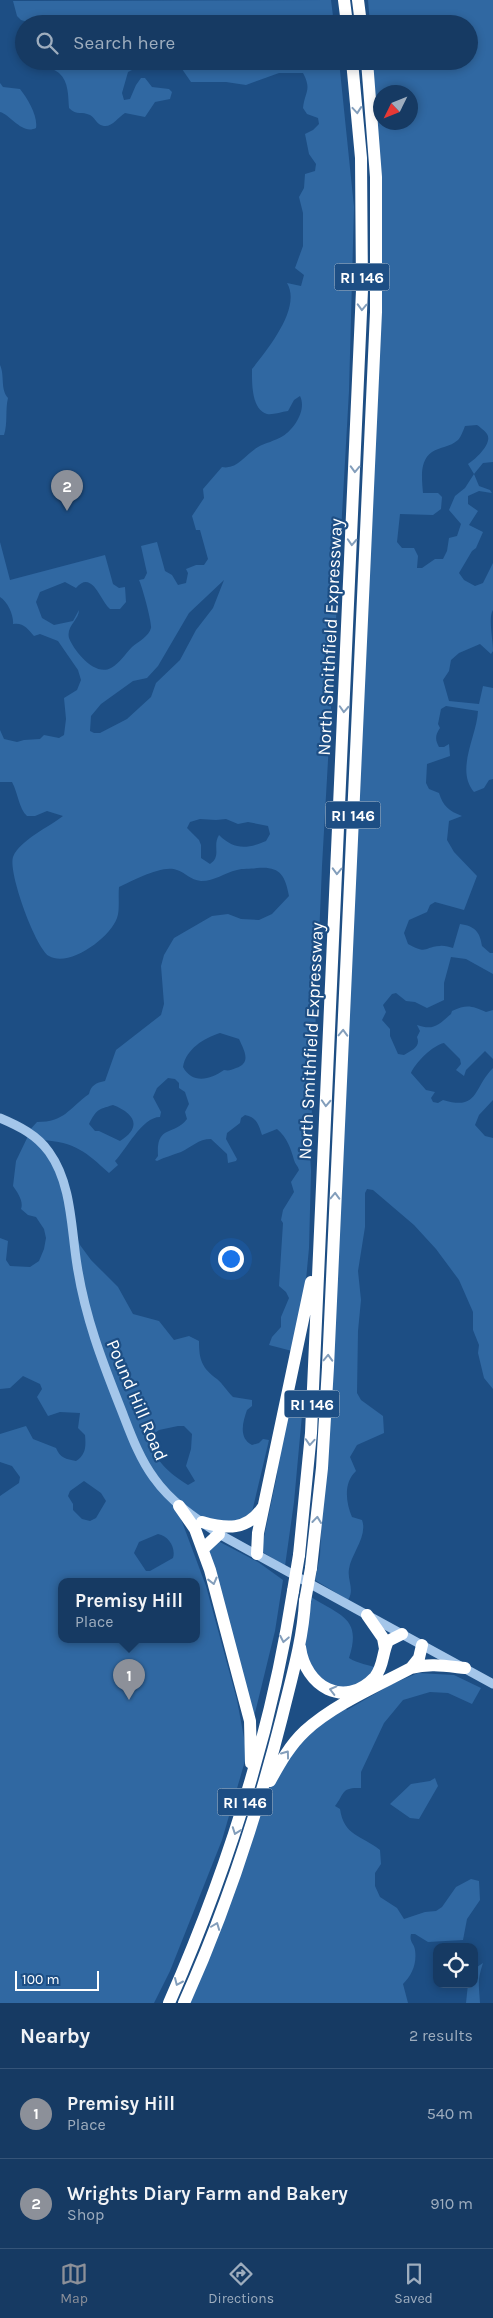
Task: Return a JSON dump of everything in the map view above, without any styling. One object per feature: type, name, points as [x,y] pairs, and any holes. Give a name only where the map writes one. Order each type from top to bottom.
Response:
[{"type":"highway","points":[[344,0],[346,15]]},
{"type":"highway","points":[[358,0],[360,15]]},
{"type":"highway","name":"North Smithfield Expressway","points":[[169,2003],[218,1884],[248,1791],[270,1709],[293,1592],[311,1433],[362,309],[361,158],[353,70]]},
{"type":"highway","name":"North Smithfield Expressway","points":[[184,2003],[245,1850],[288,1692],[311,1568],[322,1468],[376,312],[376,177],[368,70]]},
{"type":"highway","points":[[258,1554],[258,1533],[318,1253]]},
{"type":"highway","points":[[202,1522],[224,1528],[234,1528],[253,1518],[264,1505]]},
{"type":"highway","points":[[179,1506],[195,1529],[204,1548],[250,1721],[252,1750],[248,1791]]},
{"type":"highway","points":[[204,1548],[219,1534]]},
{"type":"highway","points":[[367,1615],[383,1638],[385,1649]]},
{"type":"highway","points":[[299,1639],[303,1661],[309,1675],[324,1688],[341,1692],[356,1690],[375,1676],[382,1664],[385,1649],[391,1638],[402,1634]]},
{"type":"highway","points":[[411,1668],[419,1658],[422,1645]]},
{"type":"highway","points":[[261,1796],[282,1758],[306,1730],[342,1706],[411,1668],[423,1665],[465,1668]]},
{"type":"street","name":"Pound Hill Road","points":[[0,1118],[20,1126],[38,1139],[50,1152],[60,1170],[67,1193],[82,1295],[92,1334],[140,1453],[153,1477],[179,1506],[219,1534],[493,1684]]},
{"type":"shaded area","points":[[331,0],[333,15],[17,15],[13,1]]},
{"type":"shaded area","points":[[368,0],[493,0],[493,462],[483,463],[474,474],[479,486],[490,490],[492,493],[479,491],[468,496],[468,504],[478,511],[469,525],[483,532],[476,548],[472,551],[459,573],[464,580],[475,586],[483,583],[493,563],[493,610],[491,623],[493,651],[491,654],[480,644],[459,653],[451,660],[449,671],[443,680],[449,701],[479,704],[483,686],[493,688],[493,779],[489,780],[484,788],[474,792],[466,774],[468,753],[478,711],[446,706],[441,709],[438,724],[440,728],[436,735],[436,740],[439,747],[449,744],[450,756],[427,764],[426,783],[429,789],[439,793],[447,808],[462,816],[449,821],[447,840],[454,852],[477,876],[464,910],[435,902],[430,905],[427,912],[409,920],[404,933],[408,944],[422,950],[441,946],[453,948],[460,924],[469,926],[478,933],[482,946],[490,953],[493,953],[493,974],[466,959],[451,957],[444,983],[444,1000],[427,1008],[415,1002],[406,1001],[396,993],[392,994],[383,1005],[386,1012],[382,1020],[390,1029],[390,1036],[398,1054],[404,1055],[417,1046],[417,1037],[420,1031],[417,1025],[423,1027],[436,1026],[451,1014],[452,1011],[462,1007],[473,1007],[486,1012],[493,1010],[493,1059],[485,1051],[466,1070],[464,1076],[456,1070],[461,1064],[460,1059],[444,1043],[425,1055],[416,1064],[411,1073],[426,1090],[435,1092],[431,1098],[433,1102],[438,1103],[443,1100],[455,1103],[469,1100],[474,1096],[493,1068],[493,1100],[479,1115],[475,1125],[485,1136],[493,1138],[493,1389],[484,1378],[478,1353],[479,1345],[473,1330],[473,1312],[459,1280],[436,1249],[414,1225],[373,1190],[367,1189],[365,1193],[365,1227],[358,1271],[361,1300],[358,1331],[357,1393],[361,1400],[383,1416],[384,1433],[357,1445],[350,1457],[356,1471],[347,1487],[348,1506],[352,1517],[362,1520],[363,1532],[350,1563],[351,1592],[348,1600],[315,1580],[320,1556],[371,449],[373,70],[478,70],[478,15],[369,15]],"holes":[[[477,425],[487,434],[488,442],[479,455],[468,464],[474,474],[465,488],[455,496],[449,510],[461,524],[457,536],[449,538],[447,551],[443,559],[435,559],[422,568],[417,568],[418,556],[414,548],[402,548],[397,542],[400,514],[433,515],[441,509],[442,497],[438,493],[423,493],[422,471],[425,460],[432,452],[458,440],[465,426]]]},
{"type":"shaded area","points":[[54,70],[132,70],[128,72],[122,93],[124,100],[130,99],[141,78],[145,78],[152,87],[169,89],[172,92],[170,99],[155,102],[145,117],[125,113],[110,125],[103,126],[90,115],[77,113],[69,108],[65,81]]},
{"type":"shaded area","points":[[183,70],[340,70],[354,207],[349,391],[322,866],[311,1130],[309,1137],[311,1171],[309,1248],[304,1301],[292,1351],[269,1345],[272,1337],[281,1327],[281,1317],[289,1298],[286,1292],[279,1286],[283,1223],[281,1220],[283,1210],[294,1192],[291,1182],[299,1170],[288,1143],[277,1129],[262,1135],[255,1120],[245,1115],[241,1118],[240,1123],[227,1133],[226,1139],[237,1159],[236,1161],[228,1163],[227,1154],[211,1139],[206,1139],[181,1152],[157,1161],[155,1160],[158,1156],[160,1139],[166,1132],[176,1128],[187,1119],[185,1112],[189,1104],[185,1092],[179,1088],[179,1083],[175,1079],[168,1078],[157,1088],[153,1097],[161,1112],[160,1117],[153,1118],[141,1128],[115,1161],[118,1165],[109,1173],[79,1149],[63,1143],[42,1140],[59,1170],[74,1230],[80,1245],[91,1260],[118,1287],[133,1314],[159,1321],[174,1340],[189,1336],[199,1341],[202,1363],[208,1371],[233,1397],[252,1400],[252,1406],[247,1410],[243,1424],[245,1438],[252,1445],[259,1443],[263,1439],[269,1440],[252,1512],[227,1528],[181,1519],[206,1586],[237,1700],[247,1754],[222,1840],[170,1971],[154,2003],[0,2003],[0,1496],[19,1483],[20,1477],[12,1466],[0,1462],[0,1434],[26,1426],[33,1439],[56,1448],[59,1454],[69,1460],[76,1461],[85,1450],[85,1435],[78,1428],[80,1413],[60,1412],[48,1416],[37,1397],[42,1389],[40,1384],[23,1376],[10,1388],[0,1389],[0,1238],[8,1241],[6,1260],[10,1266],[30,1267],[39,1261],[46,1238],[44,1229],[36,1217],[28,1215],[21,1209],[21,1200],[13,1186],[16,1161],[29,1134],[28,1132],[37,1122],[54,1120],[66,1114],[89,1094],[94,1085],[105,1081],[116,1050],[161,1015],[164,1004],[161,966],[164,955],[174,938],[212,916],[228,914],[241,919],[259,920],[272,914],[289,896],[283,877],[271,868],[239,869],[211,880],[201,881],[177,870],[164,869],[156,871],[119,887],[117,918],[113,926],[98,942],[77,955],[67,958],[57,959],[49,956],[37,939],[24,909],[15,878],[13,857],[28,839],[63,816],[47,811],[35,816],[27,816],[22,809],[12,782],[0,782],[0,730],[4,739],[17,742],[40,739],[44,735],[59,738],[64,735],[66,719],[64,698],[77,690],[81,680],[78,670],[58,641],[40,634],[34,636],[22,625],[13,624],[10,609],[0,597],[0,542],[10,580],[105,555],[113,584],[119,588],[125,587],[126,602],[120,609],[110,609],[95,588],[87,582],[82,583],[76,588],[65,582],[40,592],[36,602],[42,618],[54,625],[73,621],[79,610],[69,630],[69,638],[75,649],[92,666],[105,670],[111,668],[146,636],[151,628],[139,580],[144,579],[147,573],[141,546],[157,542],[165,571],[172,575],[178,585],[186,583],[188,573],[186,569],[196,565],[204,565],[208,559],[200,530],[196,530],[192,516],[204,498],[203,489],[222,467],[237,464],[258,447],[287,433],[301,413],[302,401],[300,396],[294,400],[288,411],[267,414],[262,411],[255,401],[252,369],[274,340],[286,316],[290,304],[290,293],[287,283],[301,286],[304,275],[295,268],[303,246],[303,213],[299,197],[304,188],[305,174],[315,171],[316,164],[309,154],[305,134],[319,124],[318,118],[307,114],[303,108],[307,87],[306,79],[303,73],[279,73],[246,85],[226,82],[191,82]],"holes":[[[224,580],[213,608],[196,630],[180,660],[156,683],[151,697],[127,719],[100,733],[90,731],[91,716],[101,704],[133,681],[147,678],[158,666],[189,613]],[[200,819],[226,819],[238,824],[248,822],[268,826],[270,834],[266,841],[247,847],[235,846],[219,835],[216,843],[215,858],[210,864],[201,858],[199,840],[187,828],[190,822]],[[220,1033],[239,1039],[245,1056],[244,1063],[241,1066],[224,1070],[207,1078],[202,1079],[191,1076],[183,1067],[188,1055],[197,1045]],[[113,1105],[126,1112],[133,1121],[132,1131],[120,1141],[95,1131],[89,1124],[98,1111]],[[184,1426],[192,1434],[191,1449],[186,1466],[195,1481],[188,1485],[159,1461],[149,1440],[149,1437],[159,1430]],[[84,1481],[101,1493],[106,1501],[96,1518],[90,1521],[82,1519],[73,1510],[73,1504],[68,1496],[70,1491]],[[158,1534],[162,1535],[171,1543],[174,1554],[173,1558],[150,1571],[146,1571],[134,1553],[139,1542]]]},
{"type":"shaded area","points":[[0,83],[3,87],[20,89],[34,113],[36,128],[26,129],[21,127],[0,112]]},
{"type":"shaded area","points":[[0,365],[4,391],[8,398],[4,435],[0,435]]},
{"type":"shaded area","points":[[289,1389],[304,1393],[294,1502],[285,1566],[261,1551],[277,1475],[280,1430]]},
{"type":"shaded area","points":[[218,1541],[258,1562],[283,1580],[275,1631],[253,1721],[209,1550]]},
{"type":"shaded area","points":[[311,1597],[340,1614],[346,1620],[351,1626],[353,1634],[349,1658],[379,1669],[377,1674],[337,1693],[303,1663]]},
{"type":"shaded area","points":[[418,1673],[454,1675],[481,1688],[472,1704],[448,1693],[430,1692],[403,1700],[384,1723],[361,1772],[361,1788],[350,1789],[344,1792],[335,1806],[340,1809],[345,1825],[349,1830],[380,1850],[381,1864],[375,1873],[375,1886],[380,1897],[397,1908],[404,1919],[425,1912],[436,1911],[442,1907],[456,1887],[471,1879],[479,1881],[480,1900],[467,1919],[463,1940],[428,1942],[415,1934],[411,1934],[415,1950],[415,1960],[409,1977],[403,1984],[408,2003],[190,2003],[271,1780],[280,1761],[343,1705],[347,1710],[392,1684]]},
{"type":"shaded area","points":[[435,1778],[438,1786],[419,1819],[410,1818],[390,1804],[411,1784],[430,1781]]},
{"type":"shaded area","points":[[483,1963],[479,1979],[480,2003],[466,2003],[468,1988],[478,1988],[478,1966]]},
{"type":"place","name":"Wrights Diary Farm and Bakery","points":[[67,511]]},
{"type":"place","name":"Premisy Hill","points":[[129,1700]]}]
